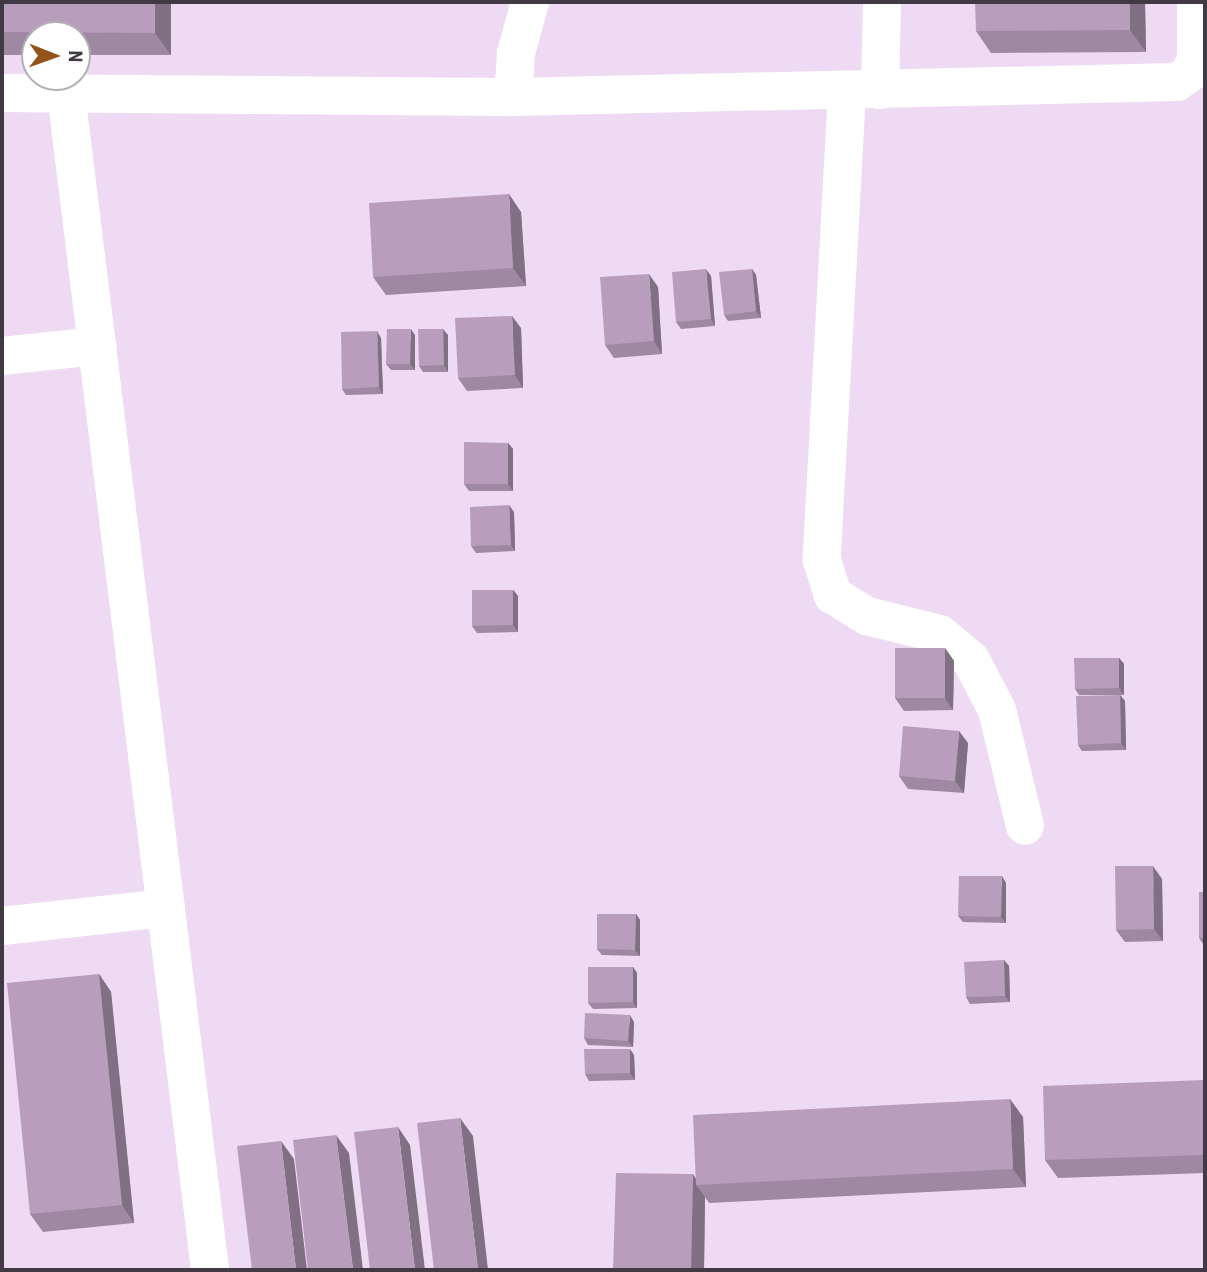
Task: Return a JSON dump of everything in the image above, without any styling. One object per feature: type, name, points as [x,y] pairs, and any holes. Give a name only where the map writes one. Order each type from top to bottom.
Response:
[{"type":"street","points":[[513,97],[516,53],[530,2]]},
{"type":"street","points":[[882,2],[864,90],[822,559],[833,595],[867,616],[940,634],[971,660],[997,710],[1025,826]]},
{"type":"street","points":[[2,93],[513,97],[1177,82],[1191,72],[1196,57],[1196,2]]},
{"type":"street","points":[[66,93],[210,1270]]},
{"type":"street","points":[[2,356],[97,346]]},
{"type":"street","points":[[2,926],[166,908]]},
{"type":"building","points":[[2,2],[155,2],[155,33],[91,33],[91,21],[21,21],[21,32],[2,32]]},
{"type":"building","points":[[975,2],[1130,2],[1130,30],[976,31]]},
{"type":"building","points":[[509,194],[513,268],[373,277],[369,203]]},
{"type":"building","points":[[1205,242],[1205,300],[1204,300]]},
{"type":"building","points":[[706,269],[711,319],[676,322],[672,272]]},
{"type":"building","points":[[752,269],[756,311],[724,315],[719,272]]},
{"type":"building","points":[[649,274],[654,341],[605,345],[600,277]]},
{"type":"building","points":[[512,316],[515,375],[458,378],[455,318]]},
{"type":"building","points":[[387,329],[411,329],[410,364],[386,364]]},
{"type":"building","points":[[418,329],[443,329],[444,365],[419,366]]},
{"type":"building","points":[[377,331],[379,387],[342,389],[341,332]]},
{"type":"building","points":[[464,442],[508,443],[508,484],[464,484]]},
{"type":"building","points":[[509,505],[511,545],[471,546],[470,507]]},
{"type":"building","points":[[472,590],[513,590],[513,625],[472,626]]},
{"type":"building","points":[[895,648],[945,648],[945,698],[895,698]]},
{"type":"building","points":[[1074,658],[1119,658],[1119,688],[1075,689]]},
{"type":"building","points":[[1120,695],[1121,743],[1078,745],[1076,696]]},
{"type":"building","points":[[903,726],[959,731],[955,781],[899,776]]},
{"type":"building","points":[[1115,866],[1153,866],[1154,929],[1116,930]]},
{"type":"building","points":[[959,876],[1002,876],[1001,917],[958,916]]},
{"type":"building","points":[[1199,892],[1205,892],[1205,938],[1199,938]]},
{"type":"building","points":[[597,914],[636,914],[635,950],[597,949]]},
{"type":"building","points":[[1004,960],[1005,996],[966,997],[964,962]]},
{"type":"building","points":[[588,967],[633,967],[633,1002],[588,1003]]},
{"type":"building","points":[[99,974],[122,1205],[30,1214],[7,983]]},
{"type":"building","points":[[585,1013],[630,1015],[628,1041],[584,1038]]},
{"type":"building","points":[[584,1049],[630,1049],[630,1073],[585,1074]]},
{"type":"building","points":[[1205,1080],[1205,1155],[1045,1160],[1043,1086]]},
{"type":"building","points":[[1010,1099],[1013,1169],[696,1185],[693,1115]]},
{"type":"building","points":[[460,1118],[478,1270],[434,1270],[417,1123]]},
{"type":"building","points":[[398,1127],[415,1270],[370,1270],[354,1132]]},
{"type":"building","points":[[336,1135],[353,1270],[308,1270],[293,1140]]},
{"type":"building","points":[[281,1141],[296,1270],[252,1270],[237,1146]]},
{"type":"building","points":[[616,1173],[693,1174],[691,1270],[613,1270]]}]
